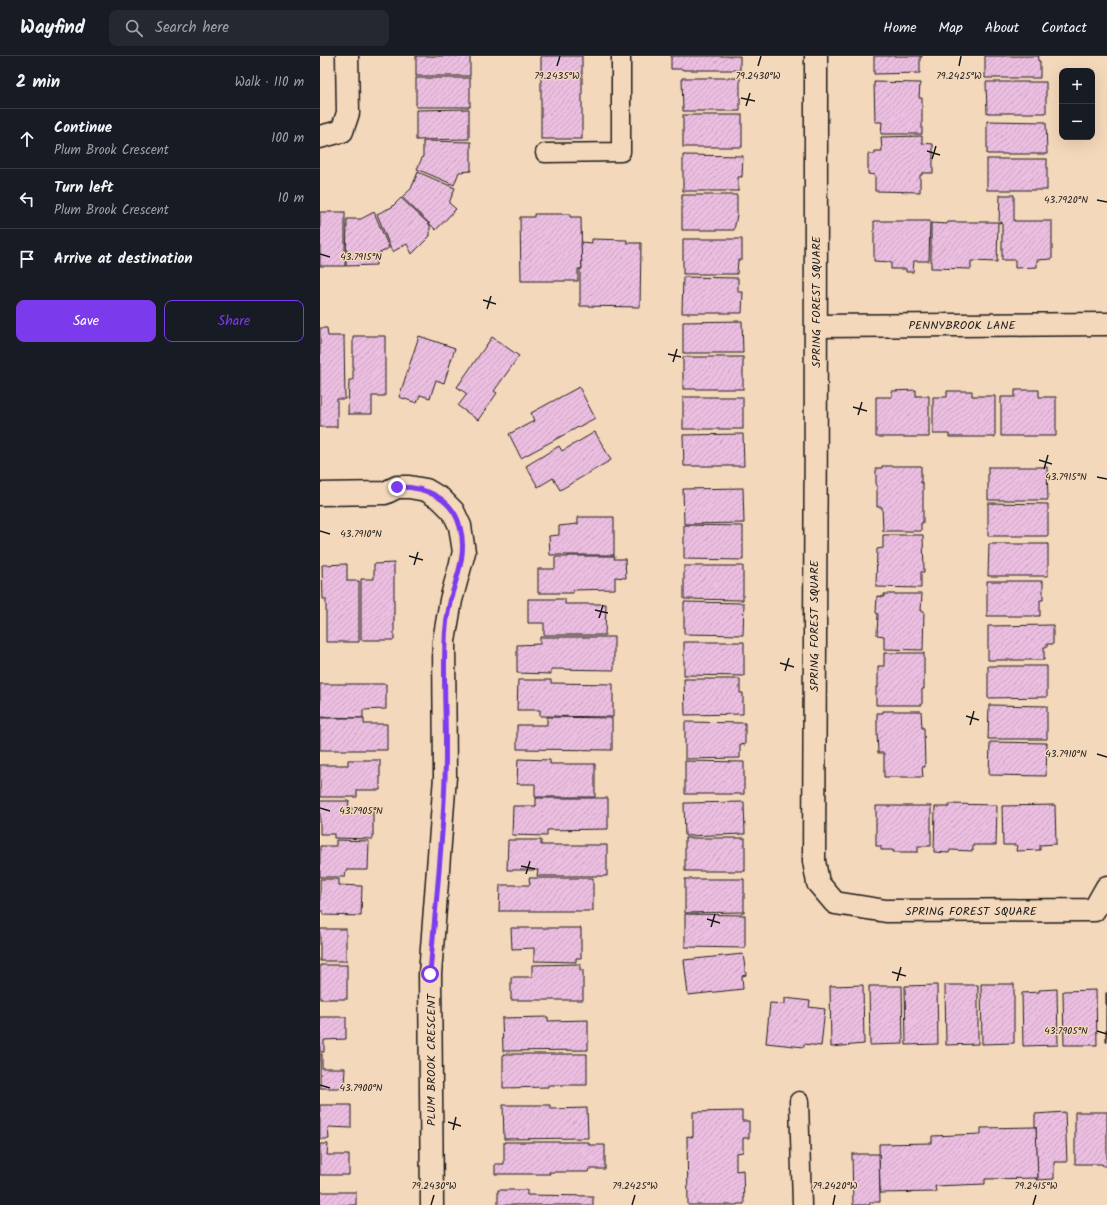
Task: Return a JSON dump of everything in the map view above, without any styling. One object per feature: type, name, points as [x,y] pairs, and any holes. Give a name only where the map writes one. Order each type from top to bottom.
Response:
[{"type":"street","points":[[320,136],[342,131],[348,113],[347,56]]},
{"type":"street","name":"SPRING FOREST SQUARE","points":[[816,56],[817,326],[814,861],[818,883],[835,903],[886,911],[1094,910],[1107,887]]},
{"type":"street","name":"PENNYBROOK LANE","points":[[817,326],[1107,324]]},
{"type":"street","name":"PLUM BROOK CRESCENT","points":[[320,494],[385,493],[397,487],[409,487],[426,490],[441,499],[453,511],[460,526],[464,552],[451,600],[444,641],[445,777],[430,974],[432,1205]]},
{"type":"lane","points":[[545,153],[621,152],[621,56]]},
{"type":"lane","points":[[799,1101],[802,1205]]},
{"type":"building","points":[[416,56],[470,56],[470,76],[416,76]]},
{"type":"building","points":[[541,56],[582,56],[582,139],[541,139]]},
{"type":"building","points":[[671,56],[740,56],[740,70],[671,69]]},
{"type":"building","points":[[874,56],[922,56],[920,57],[920,73],[874,74]]},
{"type":"building","points":[[985,56],[1039,56],[1038,61],[1040,61],[1040,78],[985,78]]},
{"type":"building","points":[[416,78],[470,78],[470,107],[416,107]]},
{"type":"building","points":[[682,78],[740,78],[740,111],[683,111]]},
{"type":"building","points":[[874,82],[920,83],[919,98],[922,98],[922,134],[881,134],[882,122],[875,122]]},
{"type":"building","points":[[986,82],[1046,82],[1046,113],[987,113]]},
{"type":"building","points":[[469,109],[469,139],[416,140],[416,110]]},
{"type":"building","points":[[683,115],[742,115],[742,147],[683,147]]},
{"type":"building","points":[[987,121],[1046,122],[1047,154],[987,154]]},
{"type":"building","points":[[922,136],[922,143],[933,144],[933,173],[922,173],[922,175],[920,175],[920,192],[875,191],[875,175],[868,174],[868,154],[875,154],[875,151],[882,151],[881,137]]},
{"type":"building","points":[[423,141],[471,142],[471,171],[459,172],[454,185],[417,169],[423,156]]},
{"type":"building","points":[[683,155],[743,156],[742,177],[738,177],[738,191],[683,191]]},
{"type":"building","points":[[987,159],[1047,159],[1047,190],[987,190]]},
{"type":"building","points":[[418,172],[455,188],[449,203],[456,209],[436,230],[402,197],[411,189]]},
{"type":"building","points":[[682,195],[737,195],[737,215],[734,230],[682,230]]},
{"type":"building","points":[[1000,195],[1014,195],[1014,221],[1052,221],[1052,259],[1037,260],[1037,267],[1015,268],[1015,260],[1002,260],[1002,222],[999,223]]},
{"type":"building","points":[[401,198],[430,225],[430,236],[412,254],[407,244],[392,252],[377,214],[392,207]]},
{"type":"building","points":[[320,212],[345,212],[345,266],[320,266]]},
{"type":"building","points":[[374,212],[389,248],[376,255],[376,265],[346,266],[347,219],[361,219]]},
{"type":"building","points":[[534,214],[570,214],[570,217],[581,217],[582,269],[578,269],[578,281],[521,281],[520,217],[534,217]]},
{"type":"building","points":[[874,221],[930,221],[929,261],[914,261],[913,272],[906,272],[906,269],[891,269],[891,262],[874,261]]},
{"type":"building","points":[[948,222],[998,222],[997,262],[971,261],[971,269],[931,268],[931,223],[947,224]]},
{"type":"building","points":[[592,239],[627,240],[627,243],[641,243],[640,307],[580,306],[580,269],[582,269],[581,242],[592,243]]},
{"type":"building","points":[[683,239],[742,239],[742,260],[738,260],[737,274],[683,274]]},
{"type":"building","points":[[683,277],[738,278],[738,292],[743,292],[742,313],[682,313]]},
{"type":"building","points":[[742,321],[743,353],[683,353],[683,322]]},
{"type":"building","points":[[320,328],[327,328],[328,336],[344,336],[345,399],[337,399],[337,427],[320,427]]},
{"type":"building","points":[[353,336],[385,336],[385,396],[372,396],[372,414],[348,414],[349,380],[353,380]]},
{"type":"building","points":[[419,336],[455,348],[444,383],[436,380],[430,398],[420,395],[417,403],[399,397]]},
{"type":"building","points":[[492,337],[519,356],[494,391],[497,393],[478,420],[458,406],[467,394],[457,387]]},
{"type":"building","points":[[683,357],[743,357],[743,389],[683,389]]},
{"type":"building","points":[[579,387],[595,418],[521,458],[509,434],[534,421],[531,413]]},
{"type":"building","points":[[916,390],[916,396],[929,396],[929,437],[876,437],[876,397],[892,397],[892,391]]},
{"type":"building","points":[[1015,390],[1039,390],[1039,397],[1056,397],[1056,436],[1001,436],[1001,397],[1015,397]]},
{"type":"building","points":[[947,391],[972,391],[972,396],[995,396],[995,437],[949,437],[949,434],[933,434],[933,397],[947,397]]},
{"type":"building","points":[[683,397],[743,397],[743,429],[683,429]]},
{"type":"building","points":[[595,432],[611,460],[560,490],[553,478],[538,487],[526,466],[559,446],[562,451]]},
{"type":"building","points":[[743,434],[744,466],[684,466],[683,435]]},
{"type":"building","points":[[882,466],[921,466],[921,483],[923,483],[923,523],[921,523],[921,531],[883,531],[882,507],[877,507],[876,485],[876,468],[882,468]]},
{"type":"building","points":[[988,467],[1047,467],[1048,500],[988,500]]},
{"type":"building","points":[[743,488],[744,523],[684,524],[683,489]]},
{"type":"building","points":[[988,503],[1048,504],[1048,536],[988,536]]},
{"type":"building","points":[[578,517],[614,517],[614,555],[550,555],[549,536],[559,535],[559,526],[578,524]]},
{"type":"building","points":[[684,525],[743,526],[743,560],[684,559]]},
{"type":"building","points":[[883,535],[923,535],[924,572],[921,572],[921,588],[876,587],[877,549],[883,548]]},
{"type":"building","points":[[989,544],[1048,544],[1048,576],[988,576]]},
{"type":"building","points":[[615,556],[614,559],[625,559],[626,578],[615,577],[615,589],[573,590],[573,593],[538,593],[538,569],[555,569],[555,557]]},
{"type":"building","points":[[394,563],[394,640],[361,640],[361,579],[374,579],[374,564]]},
{"type":"building","points":[[347,564],[347,581],[359,581],[359,642],[326,642],[326,599],[323,599],[322,565]]},
{"type":"building","points":[[684,566],[743,566],[743,600],[684,599]]},
{"type":"building","points":[[987,581],[1043,581],[1043,600],[1040,600],[1040,616],[987,616]]},
{"type":"building","points":[[884,594],[922,594],[921,611],[924,611],[923,650],[884,649],[884,636],[877,635],[878,614],[876,613],[877,596],[884,597]]},
{"type":"building","points":[[528,599],[565,599],[565,604],[606,604],[605,635],[544,635],[544,623],[528,623]]},
{"type":"building","points":[[684,602],[744,603],[743,635],[684,634]]},
{"type":"building","points":[[1053,625],[1053,644],[1047,644],[1047,647],[1044,647],[1044,660],[988,660],[988,626]]},
{"type":"building","points":[[540,637],[614,637],[614,670],[551,669],[551,674],[517,673],[517,645],[540,644]]},
{"type":"building","points":[[684,642],[744,642],[744,676],[684,675]]},
{"type":"building","points":[[884,653],[924,653],[924,689],[922,689],[922,705],[876,705],[878,666],[884,666]]},
{"type":"building","points":[[988,666],[1047,666],[1047,697],[988,698]]},
{"type":"building","points":[[684,679],[740,679],[740,693],[743,693],[743,714],[685,715]]},
{"type":"building","points":[[518,680],[551,680],[551,683],[613,684],[613,717],[540,716],[540,710],[517,710]]},
{"type":"building","points":[[320,684],[386,684],[386,709],[363,710],[363,718],[320,717]]},
{"type":"building","points":[[989,705],[1047,706],[1047,739],[988,739]]},
{"type":"building","points":[[883,711],[921,711],[922,728],[924,728],[925,767],[922,767],[923,777],[884,777],[884,753],[878,753],[877,731],[877,713],[883,713]]},
{"type":"building","points":[[547,717],[612,718],[612,750],[517,749],[517,725],[547,725]]},
{"type":"building","points":[[320,718],[364,718],[364,724],[387,724],[387,750],[320,750]]},
{"type":"building","points":[[685,722],[745,723],[745,745],[740,744],[740,758],[685,759]]},
{"type":"building","points":[[990,742],[1047,743],[1046,776],[989,775]]},
{"type":"building","points":[[518,759],[550,760],[550,764],[595,764],[595,797],[535,797],[535,784],[517,784]]},
{"type":"building","points":[[348,760],[380,760],[380,790],[357,790],[357,797],[320,797],[320,765],[348,765]]},
{"type":"building","points":[[685,761],[744,762],[744,794],[685,794]]},
{"type":"building","points":[[536,798],[608,798],[608,829],[547,830],[547,836],[512,835],[513,806],[536,806]]},
{"type":"building","points":[[320,801],[349,801],[348,808],[373,809],[373,839],[334,838],[334,834],[320,834]]},
{"type":"building","points":[[744,802],[745,834],[685,836],[684,803]]},
{"type":"building","points":[[949,804],[997,805],[996,845],[973,845],[973,851],[950,850],[949,853],[934,852],[935,807],[949,807]]},
{"type":"building","points":[[1055,805],[1056,844],[1040,845],[1040,850],[1016,851],[1017,845],[1003,845],[1002,806]]},
{"type":"building","points":[[876,806],[931,806],[931,846],[918,846],[918,852],[893,852],[893,850],[881,850],[881,846],[876,846]]},
{"type":"building","points":[[685,838],[745,838],[745,871],[685,871]]},
{"type":"building","points":[[336,840],[369,841],[368,870],[346,870],[345,877],[320,877],[320,846],[336,846]]},
{"type":"building","points":[[508,840],[541,840],[541,845],[607,845],[607,876],[537,876],[538,870],[507,870]]},
{"type":"building","points":[[529,878],[593,878],[593,911],[499,911],[500,885],[530,885]]},
{"type":"building","points":[[320,879],[339,879],[339,885],[362,886],[361,916],[323,915],[323,911],[320,911]]},
{"type":"building","points":[[685,879],[744,879],[744,912],[685,913]]},
{"type":"building","points":[[685,914],[745,915],[745,948],[685,947]]},
{"type":"building","points":[[511,928],[581,928],[581,958],[576,958],[576,962],[534,961],[534,948],[512,949]]},
{"type":"building","points":[[320,929],[346,929],[346,961],[320,961]]},
{"type":"building","points":[[743,954],[746,975],[742,976],[743,989],[688,995],[684,960]]},
{"type":"building","points":[[580,964],[580,970],[583,970],[583,1000],[511,1000],[511,977],[532,977],[532,965]]},
{"type":"building","points":[[320,965],[347,965],[347,999],[320,999]]},
{"type":"building","points":[[981,984],[1014,984],[1014,1043],[982,1044]]},
{"type":"building","points":[[863,985],[864,1044],[831,1047],[830,986]]},
{"type":"building","points":[[937,985],[938,1044],[906,1045],[905,986]]},
{"type":"building","points":[[945,985],[978,985],[978,1044],[946,1045]]},
{"type":"building","points":[[869,986],[902,986],[903,1044],[870,1045]]},
{"type":"building","points":[[1057,989],[1058,1045],[1023,1046],[1022,993]]},
{"type":"building","points":[[1096,990],[1097,1045],[1064,1045],[1063,991]]},
{"type":"building","points":[[1107,993],[1107,1042],[1106,1042]]},
{"type":"building","points":[[785,998],[810,1001],[809,1007],[825,1009],[821,1046],[804,1044],[804,1047],[766,1043],[770,1003],[785,1004]]},
{"type":"building","points":[[320,1017],[346,1017],[346,1039],[324,1040],[324,1052],[320,1052]]},
{"type":"building","points":[[548,1017],[548,1021],[588,1020],[588,1050],[503,1051],[502,1018]]},
{"type":"building","points":[[320,1054],[322,1054],[322,1068],[345,1068],[344,1088],[320,1088]]},
{"type":"building","points":[[503,1054],[587,1054],[587,1085],[548,1085],[548,1087],[503,1088]]},
{"type":"building","points":[[320,1105],[351,1105],[351,1128],[328,1127],[329,1139],[320,1139]]},
{"type":"building","points":[[503,1105],[550,1105],[550,1109],[587,1108],[588,1138],[504,1139]]},
{"type":"building","points":[[742,1111],[742,1121],[749,1121],[749,1138],[743,1138],[743,1152],[736,1153],[736,1171],[743,1170],[744,1204],[688,1205],[687,1136],[693,1137],[693,1112]]},
{"type":"building","points":[[1065,1112],[1067,1162],[1054,1162],[1054,1179],[1036,1180],[1036,1178],[1038,1178],[1035,1114]]},
{"type":"building","points":[[1075,1112],[1107,1112],[1107,1166],[1103,1166],[1102,1164],[1075,1164]]},
{"type":"building","points":[[1036,1127],[1038,1178],[985,1179],[985,1184],[935,1186],[936,1192],[880,1193],[879,1144],[932,1143],[932,1136],[981,1134],[981,1128]]},
{"type":"building","points":[[504,1142],[589,1142],[589,1145],[605,1145],[605,1169],[589,1169],[588,1172],[549,1172],[550,1174],[495,1174],[495,1164],[504,1164]]},
{"type":"building","points":[[320,1144],[328,1144],[327,1155],[349,1155],[349,1175],[320,1175]]},
{"type":"building","points":[[852,1154],[879,1154],[880,1202],[870,1202],[870,1205],[853,1205]]},
{"type":"building","points":[[498,1190],[527,1190],[527,1195],[593,1196],[593,1205],[498,1205]]},
{"type":"building","points":[[320,1192],[356,1192],[356,1205],[320,1205]]},
{"type":"route","points":[[397,487],[409,487],[426,490],[441,499],[453,511],[460,526],[464,552],[451,600],[444,641],[445,777],[430,974]]}]
